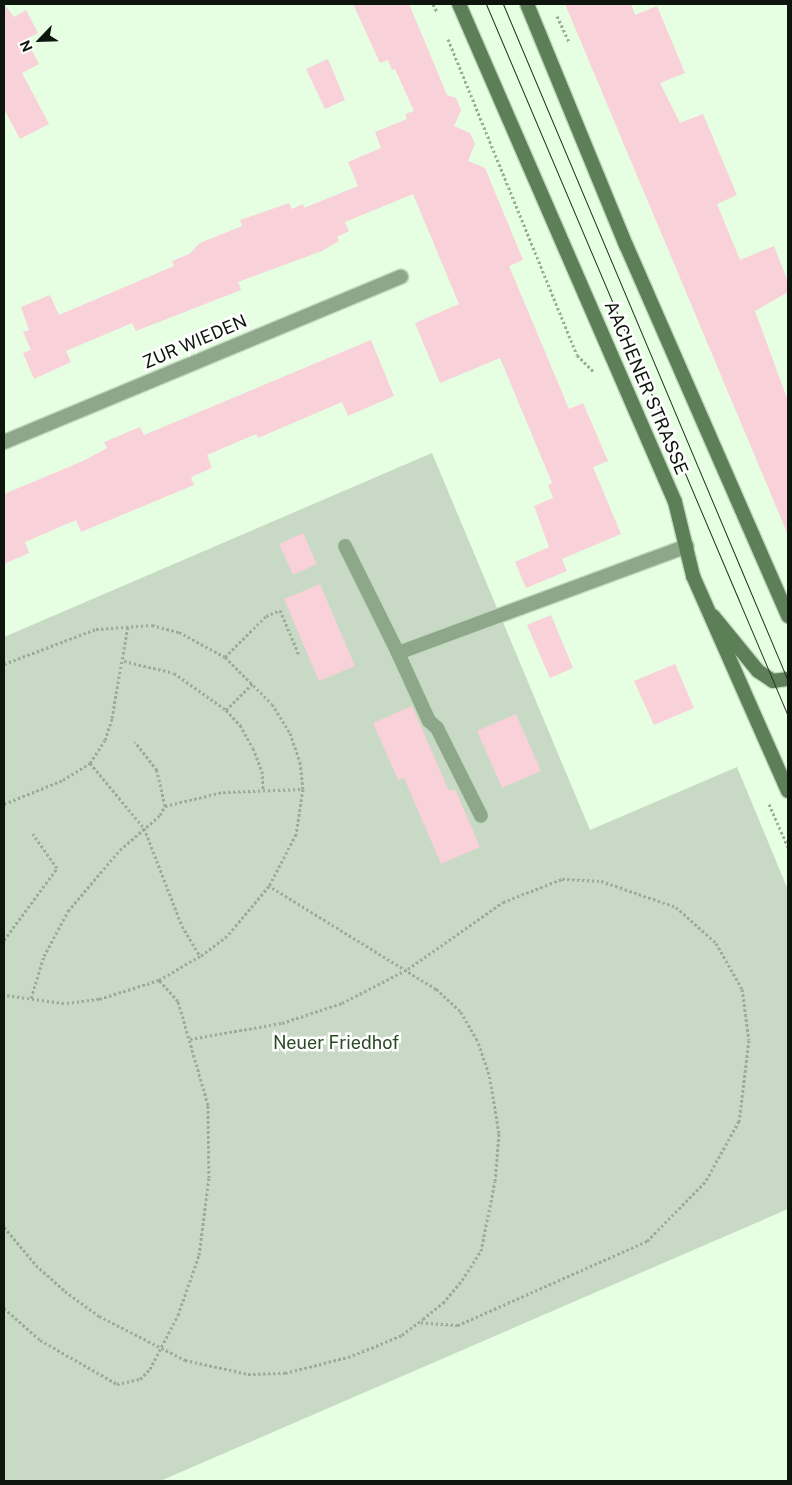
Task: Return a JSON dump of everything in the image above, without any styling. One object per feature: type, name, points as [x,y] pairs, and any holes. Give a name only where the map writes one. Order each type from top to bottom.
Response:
[{"type":"main road","name":"AACHENER STRASSE","points":[[459,4],[675,502],[693,576],[788,790]]},
{"type":"main road","points":[[527,4],[630,254],[769,579],[788,616]]},
{"type":"main road","points":[[706,608],[758,671],[773,680],[788,679]]},
{"type":"street","name":"ZUR WIEDEN","points":[[4,442],[401,277]]},
{"type":"street","points":[[345,546],[429,721],[437,728],[481,816]]},
{"type":"street","points":[[398,653],[687,546]]},
{"type":"path","points":[[433,4],[441,22]]},
{"type":"path","points":[[445,32],[578,355],[600,378]]},
{"type":"path","points":[[225,657],[266,616],[280,610],[299,655]]},
{"type":"path","points":[[4,804],[64,780],[90,763],[107,733],[124,661],[128,625]]},
{"type":"path","points":[[4,664],[79,634],[128,625],[152,625],[179,632],[225,657],[272,704],[290,733],[300,762],[303,788],[296,834],[269,886],[226,936],[200,956],[159,980],[99,1000],[64,1003],[4,996]]},
{"type":"path","points":[[124,661],[174,673],[226,710],[240,725],[254,748],[262,771],[263,789]]},
{"type":"path","points":[[226,710],[252,683]]},
{"type":"path","points":[[31,998],[44,956],[68,911],[120,850],[160,816],[166,806],[157,770],[135,742]]},
{"type":"path","points":[[90,763],[144,828],[182,926],[200,956]]},
{"type":"path","points":[[166,806],[223,792],[303,788]]},
{"type":"path","points":[[765,796],[788,846]]},
{"type":"path","points":[[4,940],[57,868],[33,834]]},
{"type":"path","points":[[190,1039],[282,1023],[342,1003],[408,969],[503,902],[562,879],[601,881],[676,907],[716,943],[742,989],[749,1040],[739,1120],[705,1182],[647,1242],[458,1325],[419,1322]]},
{"type":"path","points":[[4,1227],[36,1265],[64,1291],[130,1335],[213,1368],[248,1374],[285,1373],[348,1357],[402,1334],[443,1303],[481,1251],[495,1181],[499,1133],[489,1074],[477,1040],[460,1011],[408,969],[269,886]]},
{"type":"path","points":[[4,1308],[40,1340],[117,1384],[140,1379],[150,1369],[178,1315],[199,1256],[209,1178],[208,1105],[178,1001],[159,980]]},
{"type":"green space","name":"Neuer Friedhof","points":[[432,453],[590,830],[737,767],[788,890],[788,1209],[160,1481],[4,1481],[4,637]]},
{"type":"building","points":[[4,4],[14,17],[26,10],[38,33],[26,39],[39,64],[22,73],[49,124],[20,139],[4,109]]},
{"type":"building","points":[[353,4],[409,4],[447,95],[456,98],[461,110],[454,126],[470,133],[475,144],[468,161],[485,168],[523,260],[509,266],[569,409],[583,403],[608,461],[593,467],[621,534],[562,559],[567,571],[526,588],[515,562],[549,547],[534,506],[553,498],[548,485],[552,483],[500,358],[440,383],[415,323],[459,304],[413,194],[345,222],[349,231],[337,237],[339,241],[322,251],[238,282],[241,290],[136,331],[132,323],[66,351],[71,362],[34,379],[23,353],[31,350],[23,332],[29,330],[21,307],[50,295],[59,315],[174,266],[172,261],[189,254],[200,243],[242,226],[240,220],[289,203],[292,209],[303,204],[304,208],[358,186],[348,162],[381,148],[375,132],[407,119],[405,114],[414,111],[395,69],[392,70],[388,60],[380,63]]},
{"type":"building","points":[[565,4],[631,4],[635,15],[657,6],[685,73],[660,83],[680,123],[703,114],[737,195],[717,204],[740,260],[774,246],[788,282],[788,292],[755,311],[788,401],[788,535]]},
{"type":"building","points":[[328,59],[345,100],[325,109],[306,69]]},
{"type":"building","points":[[371,340],[394,396],[348,416],[342,402],[258,438],[256,434],[207,455],[212,468],[191,477],[194,485],[81,532],[76,520],[25,542],[29,553],[4,564],[4,494],[83,461],[107,448],[104,442],[140,427],[144,435]]},
{"type":"building","points":[[303,533],[317,564],[293,575],[279,544]]},
{"type":"building","points":[[320,584],[355,666],[319,681],[284,599]]},
{"type":"building","points":[[551,615],[573,668],[550,678],[527,625]]},
{"type":"building","points":[[675,664],[694,708],[654,725],[634,681]]},
{"type":"building","points":[[412,706],[449,791],[455,789],[480,847],[441,864],[404,778],[398,780],[373,723]]},
{"type":"building","points":[[516,714],[541,771],[502,788],[477,731]]},
{"type":"tram line","points":[[486,4],[788,716]]},
{"type":"tram line","points":[[503,4],[788,681]]}]
